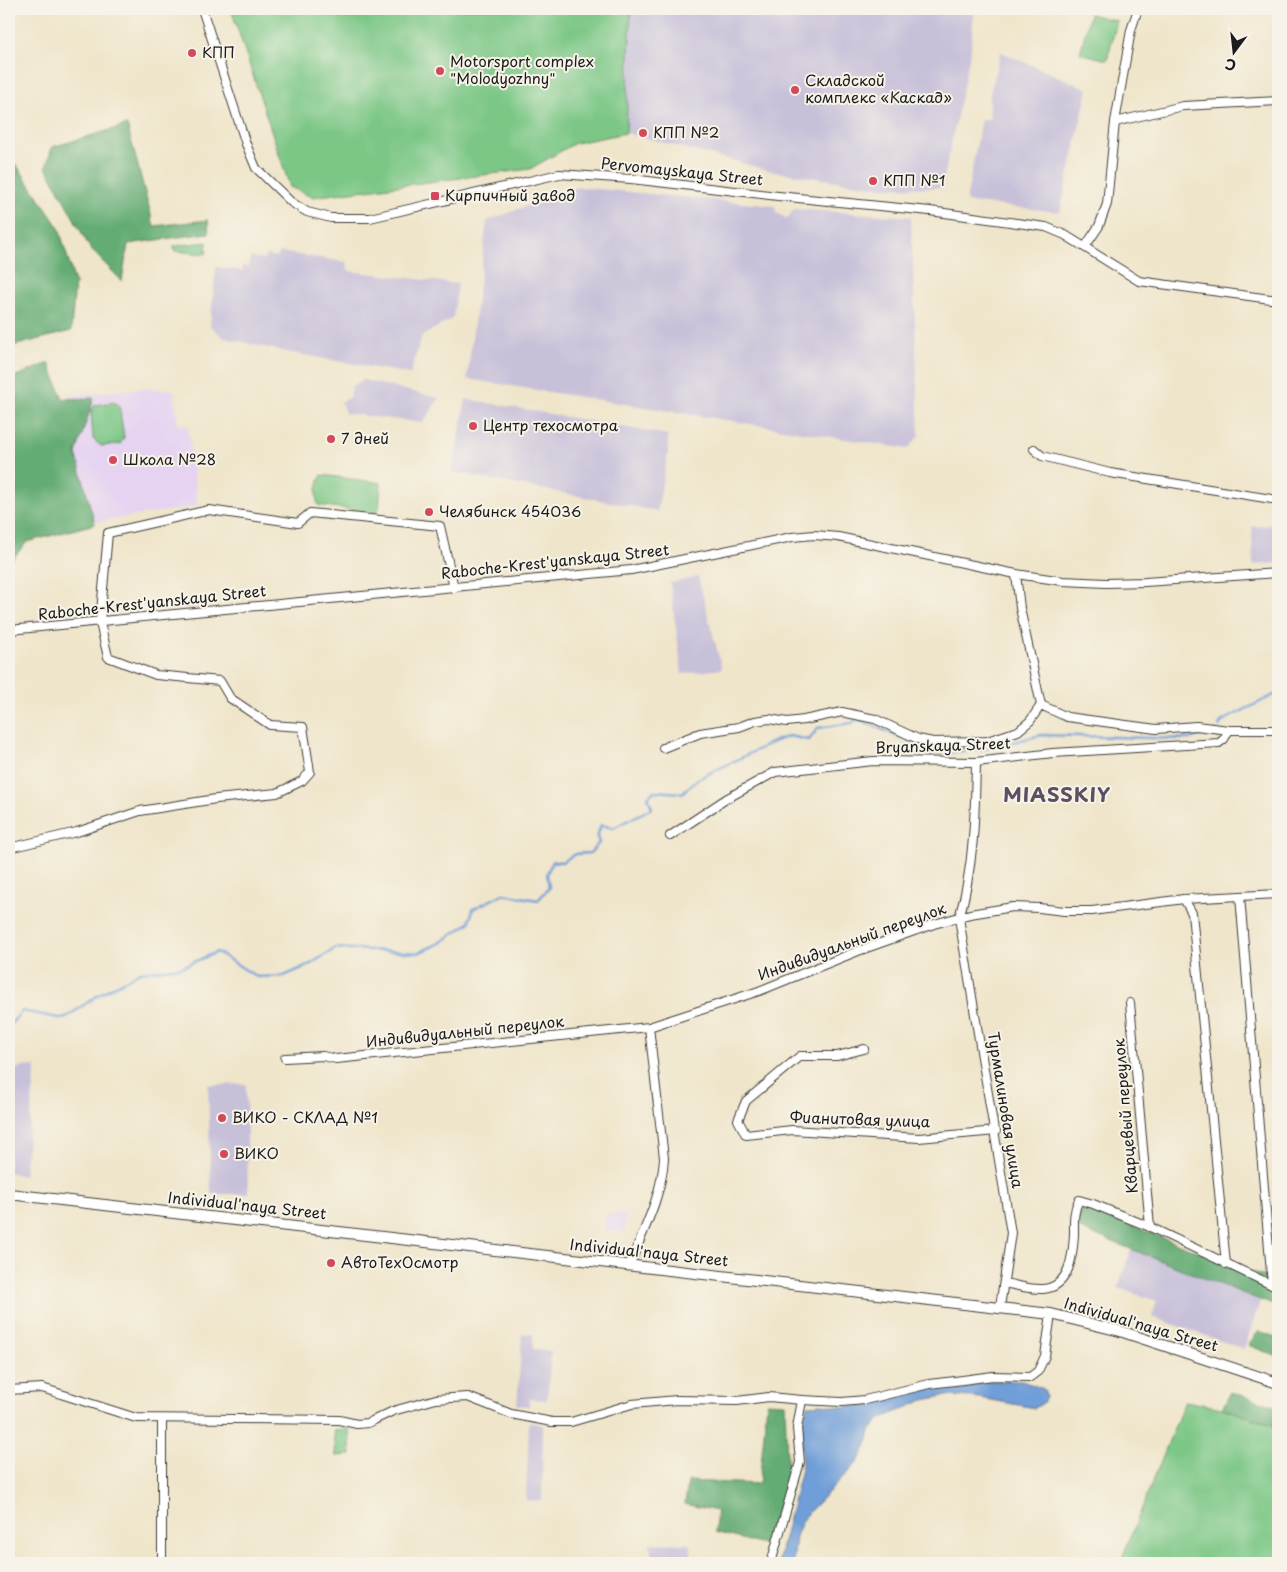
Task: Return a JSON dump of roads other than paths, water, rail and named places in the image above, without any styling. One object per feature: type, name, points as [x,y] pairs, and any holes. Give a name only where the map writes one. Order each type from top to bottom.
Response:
[{"type":"main road","name":"Individual'naya Street","points":[[9,1194],[1051,1314],[1120,1332],[1278,1383]]},
{"type":"street","name":"Pervomayskaya Street","points":[[202,9],[246,144],[256,168],[291,202],[307,212],[330,218],[370,218],[558,174],[631,178],[1046,227],[1065,234],[1139,281],[1278,300]]},
{"type":"street","points":[[1085,247],[1099,226],[1107,204],[1115,122],[1131,30],[1138,9]]},
{"type":"street","points":[[1115,122],[1183,106],[1278,100]]},
{"type":"street","points":[[1034,449],[1042,456],[1110,473],[1278,500]]},
{"type":"street","points":[[9,848],[77,832],[140,811],[216,799],[277,793],[302,781],[310,772],[303,727],[270,725],[230,698],[220,681],[156,675],[108,657],[100,623],[108,534],[209,510],[298,523],[310,513],[440,526],[454,588]]},
{"type":"street","name":"Raboche-Krest'yanskaya Street","points":[[9,630],[100,623],[650,568],[792,537],[814,535],[838,537],[1016,574],[1106,584],[1278,573]]},
{"type":"street","points":[[1016,574],[1020,608],[1041,705],[1067,717],[1156,729],[1196,726],[1229,730],[1278,730]]},
{"type":"street","name":"Bryanskaya Street","points":[[663,748],[700,733],[755,721],[769,719],[787,722],[842,712],[875,719],[918,739],[933,742],[987,741],[1018,731],[1030,720],[1041,705]]},
{"type":"street","name":"Bryanskaya Street","points":[[670,836],[726,799],[775,772],[873,761],[976,762],[1053,753],[1219,743],[1224,740],[1229,730]]},
{"type":"street","points":[[959,918],[967,889],[975,825],[976,762]]},
{"type":"street","name":"Индивидуальный переулок","points":[[285,1058],[323,1056],[336,1059],[649,1027],[759,991],[867,948],[934,924],[1013,907],[1092,911],[1184,899],[1278,894]]},
{"type":"street","points":[[1240,896],[1275,1286]]},
{"type":"street","points":[[1184,899],[1192,913],[1226,1264]]},
{"type":"street","name":"Турмалиновая улица","points":[[959,918],[996,1131],[1011,1233],[1000,1307]]},
{"type":"street","name":"Кварцевый переулок","points":[[1130,1003],[1150,1227]]},
{"type":"street","points":[[629,1266],[656,1198],[663,1170],[649,1027]]},
{"type":"street","name":"Фианитовая улица","points":[[864,1050],[837,1056],[800,1056],[746,1101],[738,1120],[746,1135],[792,1130],[919,1138],[996,1131]]},
{"type":"street","name":"Кварцевый переулок","points":[[1004,1283],[1042,1289],[1056,1286],[1066,1274],[1073,1256],[1074,1209],[1079,1200],[1150,1227],[1275,1286]]},
{"type":"street","points":[[9,1390],[42,1388],[123,1416],[162,1420],[222,1418],[339,1420],[358,1424],[436,1399],[468,1397],[512,1414],[552,1422],[571,1422],[632,1404],[677,1400],[737,1401],[768,1397],[842,1402],[865,1400],[929,1384],[993,1376],[1030,1377],[1038,1371],[1045,1356],[1051,1314]]},
{"type":"street","points":[[771,1563],[800,1462],[797,1428],[802,1400]]},
{"type":"street","points":[[162,1420],[162,1563]]},
{"type":"water","points":[[982,1381],[1022,1381],[1044,1389],[1046,1396],[1043,1403],[1035,1408],[974,1397],[944,1396],[924,1400],[880,1419],[870,1431],[866,1447],[858,1462],[804,1517],[796,1536],[793,1563],[778,1563],[802,1465],[802,1427],[807,1405],[822,1404],[841,1407],[943,1386]]},
{"type":"waterway","points":[[1219,726],[1222,721],[1278,693]]},
{"type":"waterway","points":[[9,1026],[22,1011],[64,1019],[98,995],[140,972],[182,967],[217,952],[257,977],[284,976],[309,965],[336,948],[418,953],[440,943],[469,923],[473,909],[503,894],[538,900],[549,888],[547,873],[553,861],[562,862],[575,854],[590,853],[599,843],[597,837],[601,825],[613,828],[652,808],[648,797],[654,791],[682,793],[698,779],[775,741],[789,736],[809,740],[818,728],[852,723],[857,719],[939,753],[987,749],[1041,735],[1188,739],[1216,731]]},
{"type":"place","name":"КПП","points":[[192,53]]},
{"type":"place","name":"Motorsport complex \"Molodyozhny\"","points":[[440,71]]},
{"type":"place","name":"Складской комплекс «Каскад»","points":[[795,90]]},
{"type":"place","name":"КПП №2","points":[[643,133]]},
{"type":"place","name":"КПП №1","points":[[873,181]]},
{"type":"place","name":"Кирпичный завод","points":[[435,196]]},
{"type":"place","name":"Центр техосмотра","points":[[473,426]]},
{"type":"place","name":"7 дней","points":[[331,439]]},
{"type":"place","name":"Школа №28","points":[[113,460]]},
{"type":"place","name":"Челябинск 454036","points":[[429,512]]},
{"type":"place","name":"ВИКО - СКЛАД №1","points":[[222,1118]]},
{"type":"place","name":"ВИКО","points":[[224,1154]]},
{"type":"place","name":"АвтоТехОсмотр","points":[[331,1263]]},
{"type":"district","name":"MIASSKIY","points":[[1057,795]]}]
